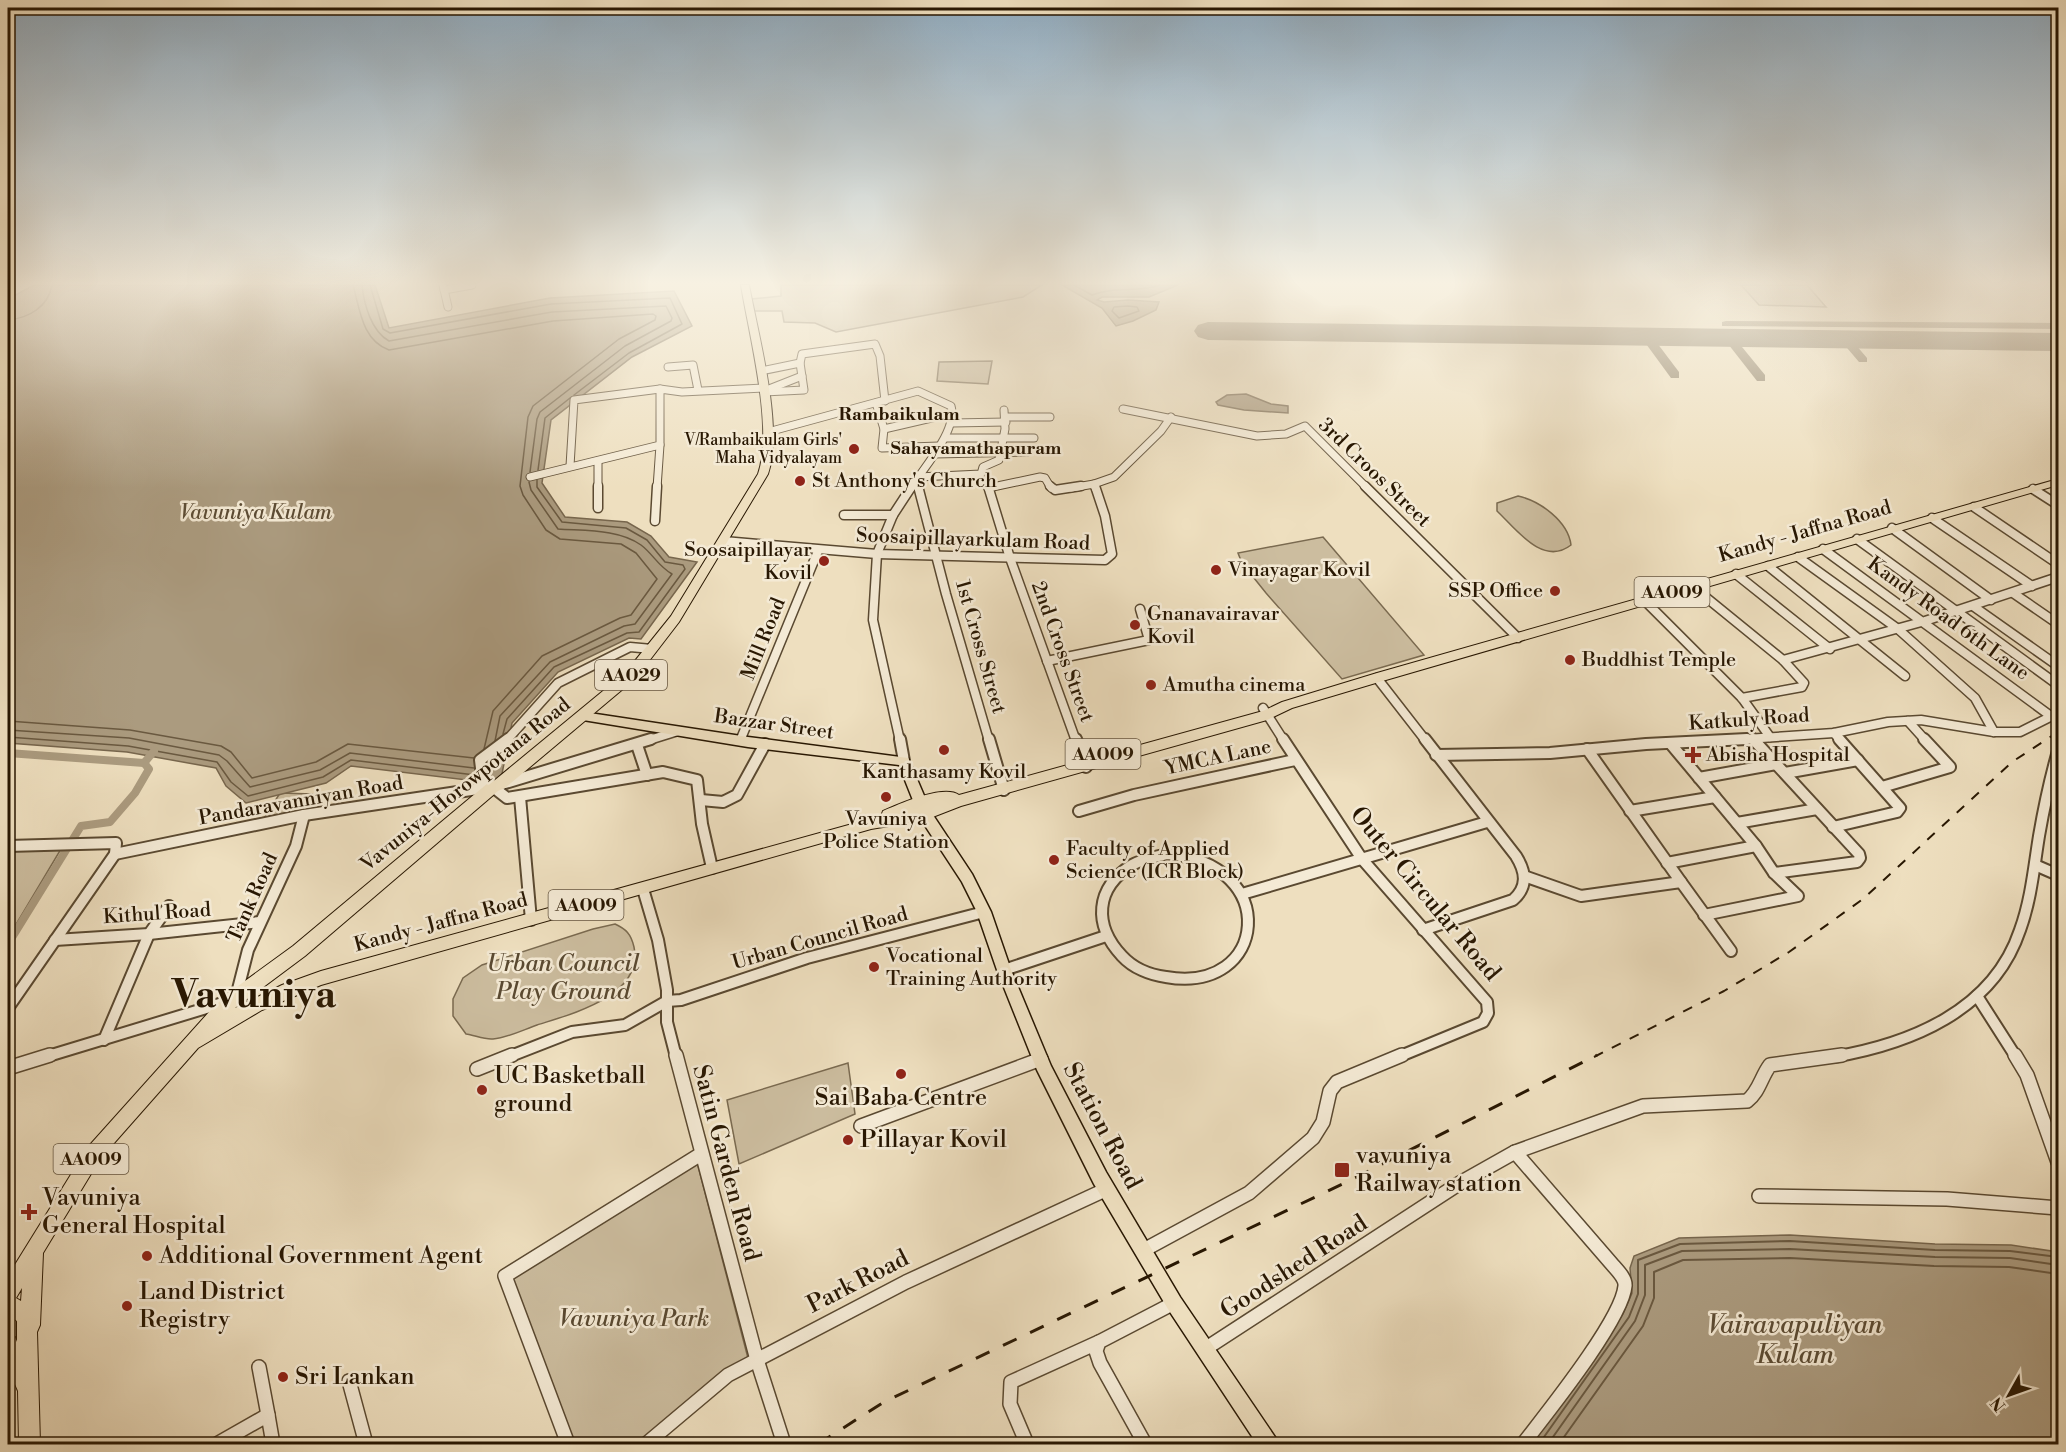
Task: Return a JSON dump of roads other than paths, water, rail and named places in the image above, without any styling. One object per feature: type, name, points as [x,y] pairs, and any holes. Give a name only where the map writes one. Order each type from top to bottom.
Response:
[{"type":"highway","name":"Vavuniya-Horowpotana Road","points":[[237,1002],[583,716],[631,675],[652,649],[675,619],[724,541],[763,474],[768,460],[764,390],[758,353]]},
{"type":"highway","name":"Kandy - Jaffna Road","points":[[237,1002],[288,982],[531,920],[922,808],[958,801],[1892,528],[2058,482]]},
{"type":"highway","name":"Vavuniya-Horowpotana Road","points":[[288,982],[299,951]]},
{"type":"highway","name":"Kandy - Jaffna Road","points":[[237,1002],[288,982]]},
{"type":"highway","name":"AA009","points":[[196,1041],[221,1012],[237,1002]]},
{"type":"highway","name":"AA009","points":[[8,1293],[94,1153],[162,1076],[237,1002]]},
{"type":"highway","points":[[29,1444],[27,1391],[34,1249]]},
{"type":"highway","points":[[8,1304],[27,1316],[29,1347]]},
{"type":"highway","points":[[8,1344],[27,1391]]},
{"type":"main road","name":"Bazzar Street","points":[[583,716],[740,741],[904,761]]},
{"type":"main road","points":[[904,761],[922,808]]},
{"type":"main road","name":"Station Road","points":[[922,808],[967,878],[984,912],[1004,970],[1041,1059],[1107,1188],[1174,1303],[1268,1444]]},
{"type":"street","points":[[570,466],[574,400],[660,389],[682,392],[804,390],[800,363],[802,354],[812,353]]},
{"type":"street","points":[[879,353],[880,402],[884,429],[882,448],[939,447]]},
{"type":"street","points":[[761,370],[800,363]]},
{"type":"street","points":[[668,367],[693,365],[698,390]]},
{"type":"street","points":[[764,390],[802,376]]},
{"type":"street","points":[[655,521],[660,445],[660,389]]},
{"type":"street","points":[[768,432],[921,392],[947,402],[951,406],[952,423],[945,438],[893,515],[877,554],[873,621],[904,761]]},
{"type":"street","points":[[988,486],[1040,477],[1045,478],[1050,488],[1055,490],[1094,484],[1114,477],[1161,431],[1171,417],[1123,409]]},
{"type":"street","points":[[884,429],[953,413]]},
{"type":"street","points":[[952,423],[1005,416],[1050,417]]},
{"type":"street","points":[[917,478],[981,474],[983,466],[996,462],[1001,453],[1005,437],[1005,416]]},
{"type":"street","name":"3rd Croos Street","points":[[1171,417],[1257,436],[1286,434],[1305,426],[1518,638]]},
{"type":"street","points":[[945,438],[1034,438]]},
{"type":"street","points":[[530,477],[660,445]]},
{"type":"street","points":[[934,454],[1028,452]]},
{"type":"street","points":[[598,461],[598,508]]},
{"type":"street","name":"2nd Cross Street","points":[[981,474],[988,486],[1010,558],[1084,764]]},
{"type":"street","name":"1st Cross Street","points":[[917,478],[946,594],[1003,786]]},
{"type":"street","name":"Soosaipillayarkulam Road","points":[[724,541],[818,551],[1102,561],[1112,555],[1105,516],[1094,484]]},
{"type":"street","points":[[2033,489],[2058,505]]},
{"type":"street","points":[[1974,507],[2058,564]]},
{"type":"street","points":[[844,515],[893,515]]},
{"type":"street","points":[[1932,518],[2032,586]]},
{"type":"street","points":[[1892,528],[1991,600]]},
{"type":"street","points":[[1857,539],[2058,685]]},
{"type":"street","name":"Kandy Road 6th Lane","points":[[1824,549],[2055,715]]},
{"type":"street","name":"Mill Road","points":[[740,741],[818,551]]},
{"type":"street","points":[[1798,557],[1898,629],[1975,698],[1994,732]]},
{"type":"street","points":[[1768,566],[1905,676]]},
{"type":"street","points":[[1737,574],[1830,649]]},
{"type":"street","points":[[1783,660],[1830,649],[1925,621],[2054,579],[2058,586]]},
{"type":"street","points":[[1692,586],[1783,660],[1804,683],[1804,686],[1742,698]]},
{"type":"street","points":[[2013,593],[2058,624]]},
{"type":"street","points":[[1644,600],[1742,698],[1770,737]]},
{"type":"street","points":[[1974,606],[2058,666]]},
{"type":"street","points":[[1047,662],[1148,641],[1140,609]]},
{"type":"street","points":[[652,649],[630,647],[558,682],[513,735],[480,760],[483,784],[497,786],[507,798],[663,772],[697,780],[702,824],[712,868]]},
{"type":"street","points":[[1377,678],[1487,822],[1516,856],[1522,865],[1526,882],[1520,895],[1514,900],[1423,930]]},
{"type":"street","name":"Outer Circular Road","points":[[1142,1251],[1249,1193],[1313,1137],[1323,1122],[1330,1091],[1337,1082],[1483,1022],[1488,1017],[1490,1009],[1487,1002],[1362,859],[1265,712]]},
{"type":"street","name":"Katkuly Road","points":[[1436,755],[1754,739],[1834,733],[1922,720],[1994,732],[2020,732],[2055,715]]},
{"type":"street","points":[[1882,787],[1950,766],[1908,721]]},
{"type":"street","name":"Pandaravanniyan Road","points":[[115,854],[304,815],[497,786],[678,731]]},
{"type":"street","points":[[1833,826],[1897,812],[1898,805],[1834,733]]},
{"type":"street","points":[[1754,739],[1859,854],[1860,858],[1857,862],[1773,873]]},
{"type":"street","points":[[1670,743],[1756,846],[1773,873],[1798,896],[1704,915]]},
{"type":"street","points":[[701,800],[723,802],[737,795],[765,744]]},
{"type":"street","points":[[637,745],[647,775]]},
{"type":"street","points":[[1587,749],[1731,951]]},
{"type":"street","name":"Goodshed Road","points":[[1205,1349],[1460,1183],[1515,1152],[1643,1106],[1747,1101],[1756,1095],[1761,1077],[1770,1065],[1842,1056],[1894,1044],[1938,1026],[1977,996],[1997,975],[2016,941],[2036,865],[2053,788],[2058,751]]},
{"type":"street","name":"YMCA Lane","points":[[1079,812],[1134,795],[1295,760]]},
{"type":"street","points":[[1785,773],[1858,760]]},
{"type":"street","points":[[1700,778],[1776,764]]},
{"type":"street","points":[[520,797],[531,920]]},
{"type":"street","points":[[1630,811],[1715,797]]},
{"type":"street","points":[[1737,823],[1816,809]]},
{"type":"street","name":"Tank Road","points":[[237,1002],[242,970],[260,922],[303,833],[304,815]]},
{"type":"street","points":[[1242,894],[1487,822]]},
{"type":"street","points":[[8,846],[116,843],[115,854],[8,1008]]},
{"type":"street","points":[[1667,863],[1756,846]]},
{"type":"street","points":[[1167,854],[1189,856],[1210,864],[1228,877],[1242,894],[1249,916],[1248,938],[1237,957],[1219,972],[1194,980],[1167,980],[1142,971],[1120,956],[1106,936],[1101,916],[1102,897],[1112,879],[1126,866],[1145,857],[1167,854]]},
{"type":"street","points":[[2036,865],[2058,875]]},
{"type":"street","points":[[1524,876],[1581,896],[1681,882]]},
{"type":"street","name":"Satin Garden Road","points":[[643,889],[658,939],[668,990],[667,1022],[757,1360],[784,1444]]},
{"type":"street","points":[[104,1040],[149,934],[169,906]]},
{"type":"street","name":"Urban Council Road","points":[[667,1000],[681,1000],[807,958],[984,912]]},
{"type":"street","name":"Kithul Road","points":[[55,940],[149,934],[260,922]]},
{"type":"street","points":[[1004,970],[1106,936]]},
{"type":"street","points":[[1977,996],[2027,1075],[2058,1162]]},
{"type":"street","points":[[477,1069],[572,1032],[625,1025],[646,1015],[667,1000]]},
{"type":"street","points":[[8,1068],[192,1013],[237,1002]]},
{"type":"street","points":[[192,1013],[221,1012]]},
{"type":"street","points":[[861,1126],[1041,1059]]},
{"type":"street","points":[[1515,1152],[1611,1263],[1624,1280],[1625,1291],[1617,1310],[1600,1337],[1524,1444]]},
{"type":"street","points":[[568,1444],[505,1276],[701,1154]]},
{"type":"street","name":"Park Road","points":[[646,1444],[728,1375],[906,1282],[1107,1188]]},
{"type":"street","points":[[1759,1196],[1947,1199],[2058,1208]]},
{"type":"street","points":[[1027,1444],[1010,1404],[1011,1382],[1099,1342],[1174,1303]]},
{"type":"street","points":[[1099,1342],[1096,1351],[1100,1363],[1145,1444]]},
{"type":"street","points":[[259,1367],[273,1444]]},
{"type":"street","points":[[349,1381],[366,1444]]},
{"type":"street","points":[[217,1444],[268,1415]]},
{"type":"water","name":"Vavuniya Kulam","points":[[8,353],[640,353],[551,420],[542,483],[565,517],[627,522],[651,536],[669,557],[697,562],[641,639],[629,638],[558,672],[512,723],[500,784],[351,766],[326,783],[246,803],[226,786],[216,768],[127,752],[8,743]]},
{"type":"water","points":[[1246,394],[1271,404],[1288,406],[1288,413],[1244,410],[1218,405],[1216,402],[1227,395]]},
{"type":"water","name":"Vairavapuliyan Kulam","points":[[1790,1235],[1935,1244],[2011,1245],[2058,1252],[2058,1444],[1531,1444],[1623,1314],[1632,1293],[1630,1268],[1634,1256],[1679,1238]]},
{"type":"waterway","points":[[144,763],[154,751]]},
{"type":"waterway","points":[[8,753],[144,763]]},
{"type":"waterway","points":[[8,944],[81,826],[110,822],[135,793],[149,769],[144,763]]},
{"type":"railway","points":[[1594,1057],[1724,991],[1789,952],[1863,899],[2012,762],[2058,732]]},
{"type":"railway","points":[[818,1444],[884,1402],[1351,1180],[1597,1055]]},
{"type":"place","name":"V/Rambaikulam Girls' Maha Vidyalayam","points":[[854,449]]},
{"type":"place","name":"St Anthony's Church","points":[[800,481]]},
{"type":"place","name":"Soosaipillayar Kovil","points":[[824,561]]},
{"type":"place","name":"Vinayagar Kovil","points":[[1216,570]]},
{"type":"place","name":"SSP Office","points":[[1555,591]]},
{"type":"place","name":"Gnanavairavar Kovil","points":[[1135,625]]},
{"type":"place","name":"Buddhist Temple","points":[[1570,660]]},
{"type":"place","name":"Amutha cinema","points":[[1151,685]]},
{"type":"place","name":"Kanthasamy Kovil","points":[[944,750]]},
{"type":"place","name":"Abisha Hospital","points":[[1693,755]]},
{"type":"place","name":"Vavuniya Police Station","points":[[886,797]]},
{"type":"place","name":"Faculty of Applied Science (ICR Block)","points":[[1054,860]]},
{"type":"place","name":"Vocational Training Authority","points":[[874,967]]},
{"type":"place","name":"Sai Baba Centre","points":[[901,1074]]},
{"type":"place","name":"UC Basketball ground","points":[[482,1090]]},
{"type":"place","name":"Pillayar Kovil","points":[[848,1140]]},
{"type":"place","name":"vavuniya Railway station","points":[[1342,1170]]},
{"type":"place","name":"Vavuniya General Hospital","points":[[29,1212]]},
{"type":"place","name":"Additional Government Agent","points":[[147,1256]]},
{"type":"place","name":"Land District Registry","points":[[127,1306]]},
{"type":"place","name":"Sri Lankan","points":[[283,1377]]},
{"type":"district","name":"Rambaikulam","points":[[899,414]]},
{"type":"district","name":"Sahayamathapuram","points":[[976,448]]},
{"type":"district","name":"Vavuniya","points":[[254,995]]},
{"type":"park label","name":"Urban Council Play Ground","points":[[563,978]]},
{"type":"park label","name":"Vavuniya Park","points":[[634,1319]]}]
